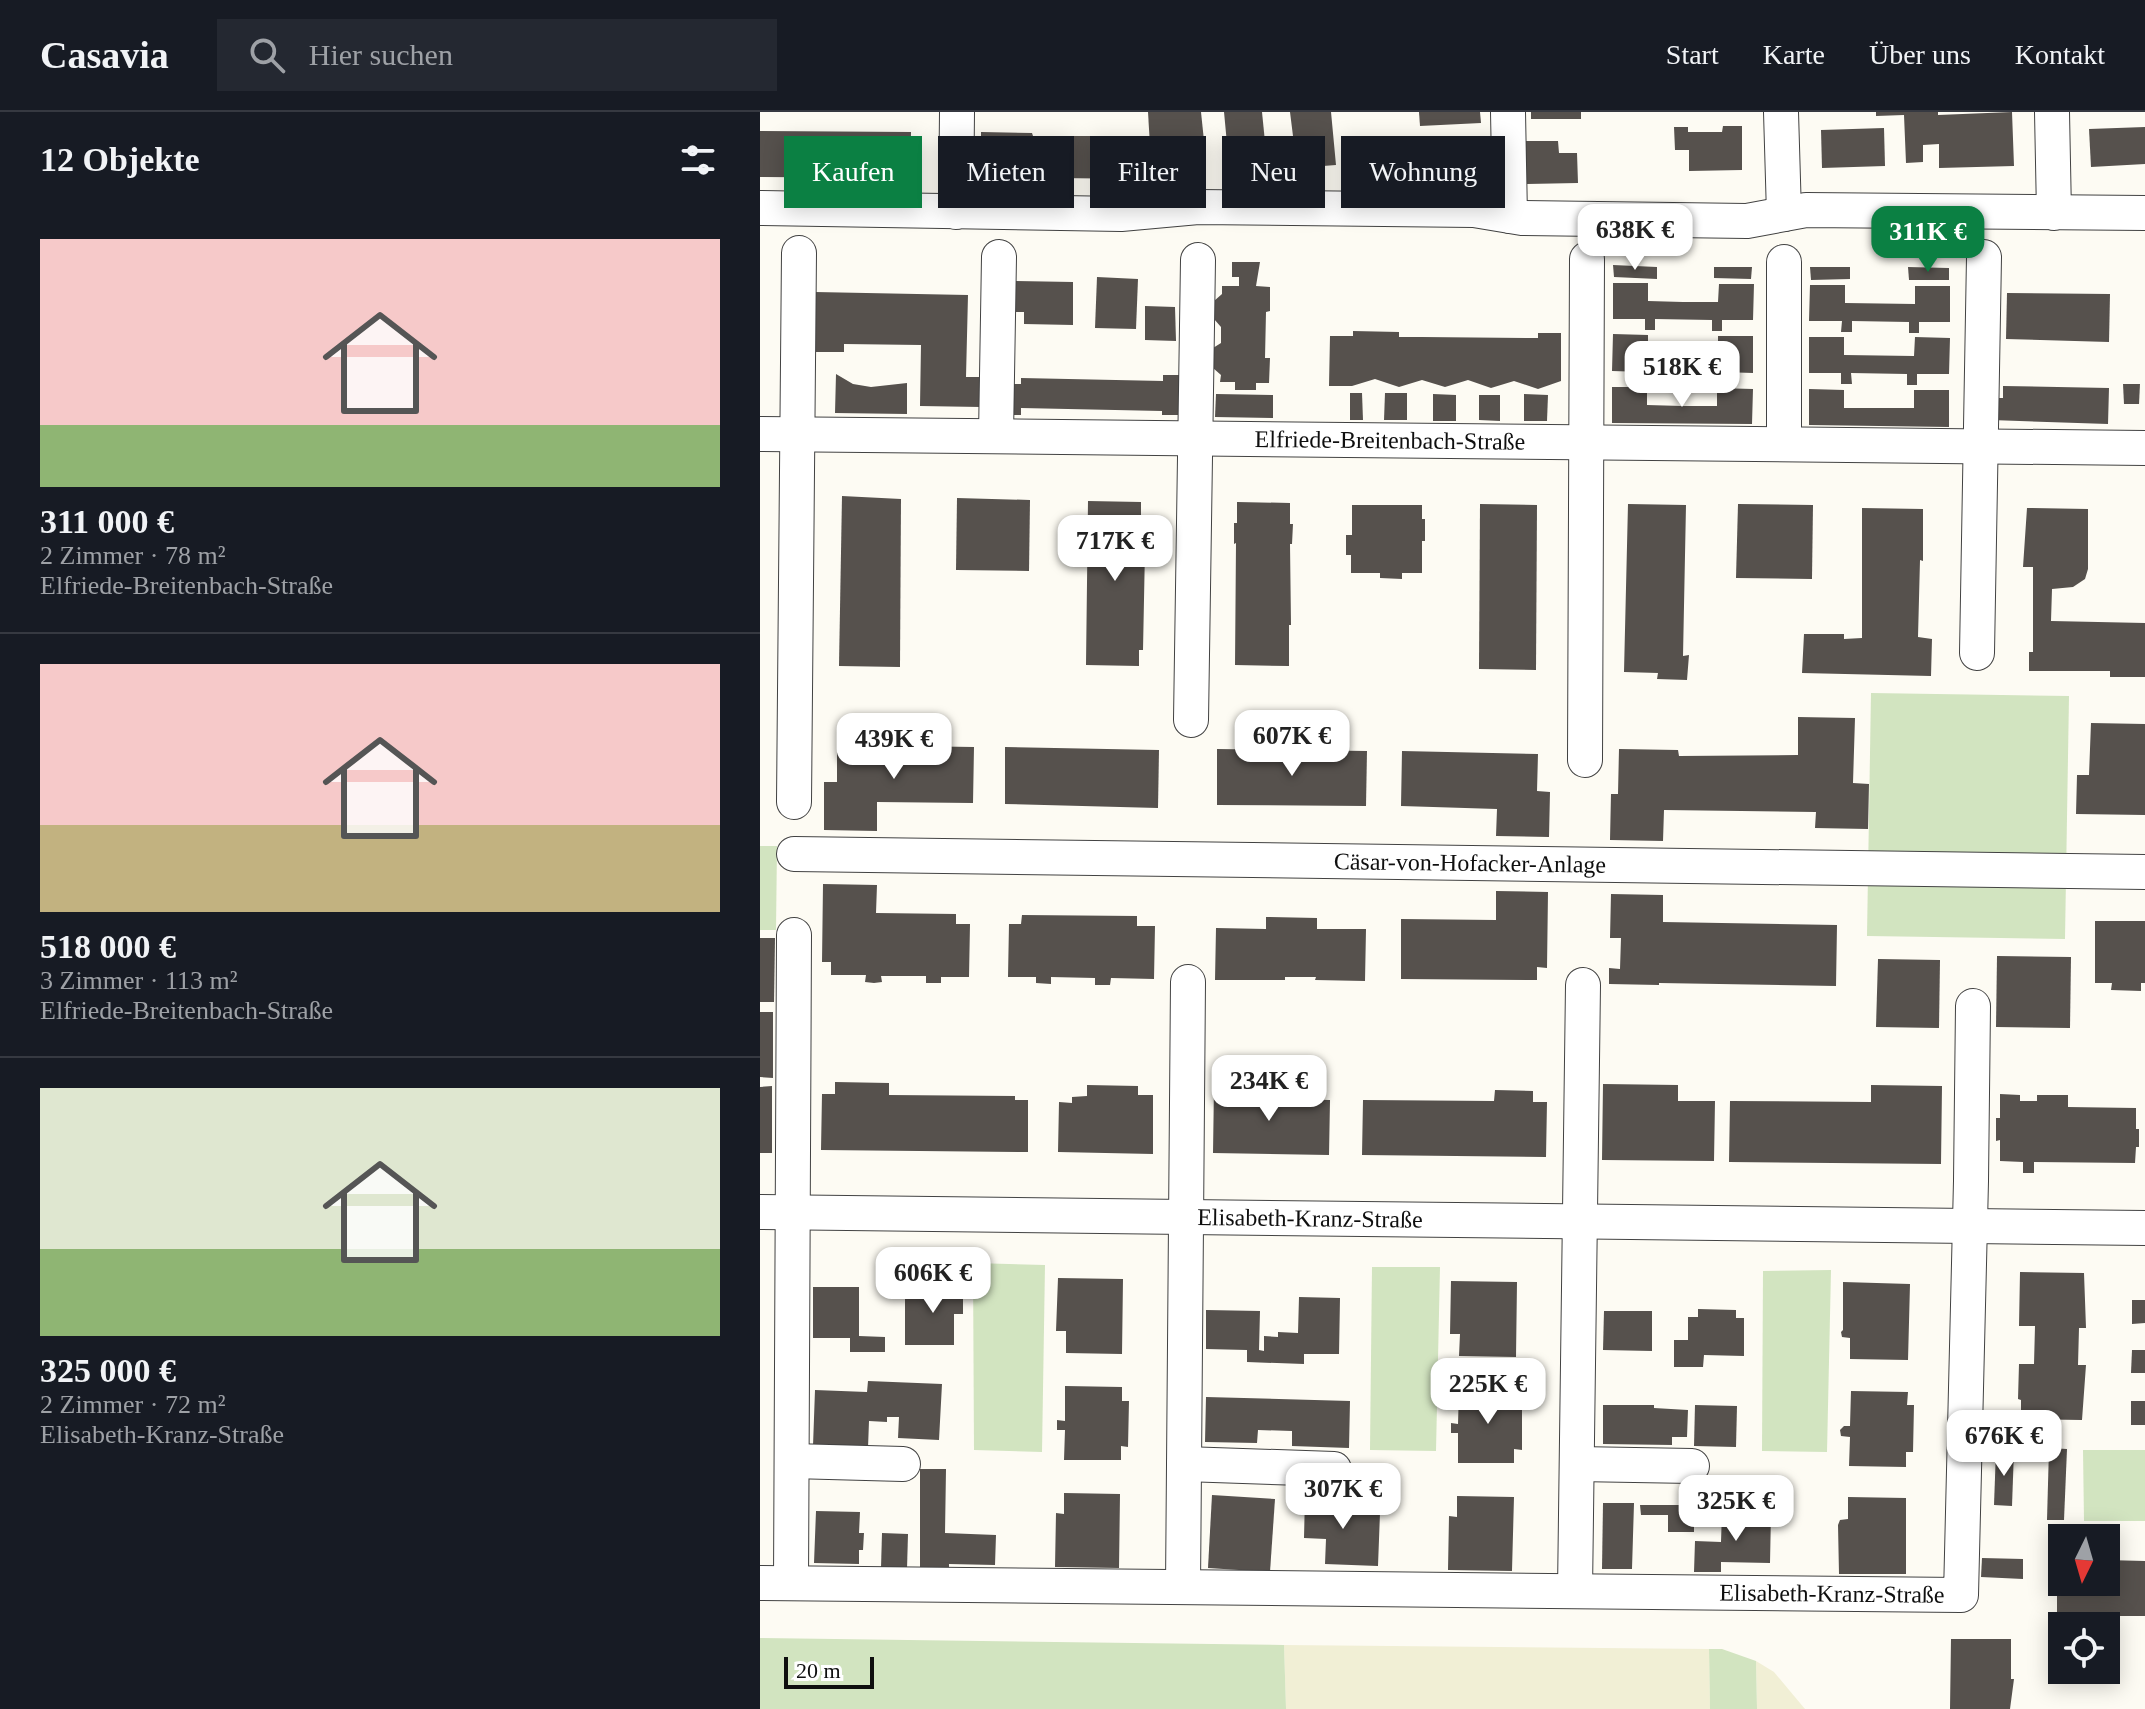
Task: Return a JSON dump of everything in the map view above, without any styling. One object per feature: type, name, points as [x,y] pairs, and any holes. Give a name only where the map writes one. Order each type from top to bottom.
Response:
[{"type":"street","points":[[956,212],[957,112]]},
{"type":"street","points":[[1508,112],[1510,216]]},
{"type":"street","points":[[1781,112],[1784,214]]},
{"type":"street","points":[[2052,112],[2054,213]]},
{"type":"street","points":[[760,208],[1121,214],[1198,207],[1474,210],[1522,218],[1747,221],[1806,210],[2145,213]]},
{"type":"street","points":[[794,802],[799,253]]},
{"type":"street","points":[[996,435],[999,257]]},
{"type":"street","points":[[1977,653],[1984,257]]},
{"type":"street","points":[[1585,760],[1587,259]]},
{"type":"street","points":[[1191,720],[1198,260]]},
{"type":"street","points":[[1784,262],[1784,444]]},
{"type":"street","name":"Elfriede-Breitenbach-Straße","points":[[760,434],[2145,448]]},
{"type":"street","name":"Cäsar-von-Hofacker-Anlage","points":[[794,854],[2145,872]]},
{"type":"street","name":"Elisabeth-Kranz-Straße","points":[[794,935],[777,1212],[792,1461],[775,1583],[1961,1595],[1973,1006]]},
{"type":"street","name":"Elisabeth-Kranz-Straße","points":[[1183,1587],[1188,982]]},
{"type":"street","points":[[1575,1591],[1583,985]]},
{"type":"street","name":"Elisabeth-Kranz-Straße","points":[[777,1212],[2145,1228]]},
{"type":"street","points":[[792,1461],[903,1464]]},
{"type":"street","points":[[1184,1464],[1334,1469]]},
{"type":"street","points":[[1577,1464],[1692,1466]]},
{"type":"shaded area","points":[[1284,1645],[1709,1649],[1710,1709],[1286,1709]]},
{"type":"shaded area","points":[[1756,1661],[1774,1672],[1805,1709],[1757,1709]]},
{"type":"green space","points":[[1871,693],[2069,696],[2065,939],[1867,936]]},
{"type":"green space","points":[[760,846],[777,846],[776,930],[760,930]]},
{"type":"green space","points":[[973,1263],[1045,1265],[1042,1452],[974,1450]]},
{"type":"green space","points":[[1372,1267],[1440,1267],[1436,1451],[1370,1450]]},
{"type":"green space","points":[[1831,1270],[1827,1452],[1762,1451],[1763,1271]]},
{"type":"green space","points":[[2083,1450],[2145,1450],[2145,1521],[2084,1521]]},
{"type":"green space","points":[[760,1638],[1284,1645],[1286,1709],[760,1709]]},
{"type":"green space","points":[[1709,1649],[1722,1649],[1756,1661],[1757,1709],[1710,1709]]},
{"type":"building","points":[[1148,112],[1201,112],[1204,136],[1149,136]]},
{"type":"building","points":[[1224,112],[1262,112],[1264,136],[1226,136]]},
{"type":"building","points":[[1290,112],[1331,112],[1336,165],[1325,166],[1325,136],[1293,136]]},
{"type":"building","points":[[1419,112],[1480,112],[1481,123],[1420,126]]},
{"type":"building","points":[[1531,112],[1581,112],[1581,119],[1531,119]]},
{"type":"building","points":[[1876,112],[1938,112],[1938,115],[2012,112],[2014,166],[1939,168],[1939,144],[1923,145],[1923,162],[1906,163],[1904,115],[1876,116]]},
{"type":"building","points":[[1723,126],[1742,126],[1742,170],[1689,171],[1689,150],[1675,150],[1674,127],[1688,127],[1688,132],[1722,132]]},
{"type":"building","points":[[2145,127],[2145,164],[2091,167],[2089,129]]},
{"type":"building","points":[[1884,128],[1885,166],[1822,168],[1821,130]]},
{"type":"building","points":[[760,131],[911,132],[911,136],[784,136],[784,177],[760,177]]},
{"type":"building","points":[[981,132],[1032,133],[1033,136],[981,136]]},
{"type":"building","points":[[1074,136],[1090,136],[1090,178],[1074,178]]},
{"type":"building","points":[[1525,141],[1558,141],[1559,153],[1577,153],[1578,183],[1527,184]]},
{"type":"building","points":[[1232,262],[1260,262],[1256,286],[1270,287],[1265,358],[1270,358],[1269,383],[1256,383],[1256,390],[1235,390],[1235,382],[1220,382],[1221,375],[1213,368],[1213,348],[1221,343],[1221,327],[1214,319],[1214,301],[1222,294],[1222,286],[1239,286],[1239,277],[1232,277]]},
{"type":"building","points":[[1613,265],[1657,267],[1657,279],[1614,277]]},
{"type":"building","points":[[1714,267],[1752,267],[1751,279],[1714,278]]},
{"type":"building","points":[[1810,267],[1850,267],[1850,279],[1811,280]]},
{"type":"building","points":[[1908,267],[1949,268],[1949,280],[1909,280]]},
{"type":"building","points":[[1097,277],[1138,279],[1136,329],[1095,328]]},
{"type":"building","points":[[1011,281],[1073,282],[1073,325],[1024,324],[1024,312],[1011,312]]},
{"type":"building","points":[[1613,283],[1648,283],[1648,301],[1683,302],[1718,302],[1719,284],[1754,284],[1753,320],[1722,320],[1722,331],[1712,331],[1712,320],[1655,319],[1655,330],[1645,330],[1645,319],[1613,319]]},
{"type":"building","points":[[1810,285],[1845,285],[1845,303],[1915,304],[1915,286],[1950,286],[1950,322],[1919,322],[1919,333],[1909,333],[1909,322],[1852,321],[1852,332],[1841,332],[1842,321],[1809,321]]},
{"type":"building","points":[[815,292],[968,295],[966,377],[981,377],[981,407],[920,406],[921,345],[844,344],[844,352],[814,352]]},
{"type":"building","points":[[2007,293],[2110,294],[2109,342],[2006,339]]},
{"type":"building","points":[[1145,306],[1175,307],[1176,341],[1145,340]]},
{"type":"building","points":[[1353,331],[1399,332],[1399,337],[1538,338],[1538,333],[1561,333],[1561,381],[1538,389],[1514,381],[1491,388],[1468,380],[1445,387],[1422,380],[1399,387],[1375,379],[1352,386],[1329,386],[1330,336],[1353,336]]},
{"type":"building","points":[[1613,334],[1648,335],[1648,353],[1683,354],[1718,354],[1718,336],[1753,336],[1753,373],[1722,372],[1722,383],[1712,383],[1712,372],[1656,372],[1655,382],[1645,382],[1645,372],[1612,371]]},
{"type":"building","points":[[1809,337],[1844,337],[1844,355],[1914,356],[1915,337],[1950,338],[1949,374],[1917,374],[1917,385],[1907,385],[1907,374],[1851,373],[1852,384],[1841,384],[1841,373],[1809,373]]},
{"type":"building","points":[[836,374],[853,384],[871,387],[907,383],[907,414],[835,413]]},
{"type":"building","points":[[1163,375],[1179,375],[1179,415],[1162,415],[1162,411],[1021,408],[1021,415],[1007,415],[1008,384],[1021,384],[1021,378],[1163,381]]},
{"type":"building","points":[[2123,384],[2140,384],[2139,404],[2124,404]]},
{"type":"building","points":[[2003,386],[2109,388],[2108,424],[1991,420],[1990,398],[2003,398]]},
{"type":"building","points":[[1612,387],[1647,387],[1647,405],[1682,406],[1717,406],[1717,388],[1753,389],[1752,424],[1612,423]]},
{"type":"building","points":[[1809,389],[1844,390],[1844,408],[1914,408],[1914,390],[1949,390],[1949,427],[1809,425]]},
{"type":"building","points":[[1350,393],[1362,393],[1363,420],[1350,420]]},
{"type":"building","points":[[1385,393],[1407,393],[1407,420],[1384,420]]},
{"type":"building","points":[[1216,394],[1273,395],[1273,418],[1215,417]]},
{"type":"building","points":[[1433,394],[1456,395],[1456,421],[1433,421]]},
{"type":"building","points":[[1524,394],[1548,395],[1547,421],[1524,421]]},
{"type":"building","points":[[1479,395],[1500,395],[1500,421],[1479,420]]},
{"type":"building","points":[[842,496],[901,499],[900,667],[839,666]]},
{"type":"building","points":[[957,498],[1030,500],[1029,571],[956,570]]},
{"type":"building","points":[[1088,501],[1141,502],[1141,517],[1145,517],[1145,549],[1143,650],[1139,650],[1139,666],[1086,665]]},
{"type":"building","points":[[1237,502],[1290,503],[1290,524],[1293,524],[1290,544],[1289,666],[1235,665],[1234,523],[1237,523]]},
{"type":"building","points":[[1480,504],[1537,505],[1536,670],[1479,669]]},
{"type":"building","points":[[1628,504],[1686,505],[1683,656],[1689,655],[1687,680],[1657,679],[1658,673],[1624,672]]},
{"type":"building","points":[[1738,504],[1813,505],[1812,579],[1736,578]]},
{"type":"building","points":[[1352,505],[1422,505],[1425,541],[1422,541],[1422,573],[1402,573],[1402,579],[1380,578],[1380,573],[1351,573],[1351,555],[1346,555],[1346,535],[1352,535]]},
{"type":"building","points":[[1862,508],[1923,509],[1918,637],[1932,639],[1931,676],[1802,673],[1804,634],[1844,634],[1844,639],[1862,638]]},
{"type":"building","points":[[2027,508],[2088,509],[2088,569],[2085,579],[2073,587],[2052,589],[2051,621],[2145,623],[2145,677],[2110,677],[2110,671],[2029,671],[2029,652],[2033,652],[2033,567],[2023,567]]},
{"type":"building","points":[[1798,717],[1855,718],[1853,783],[1869,784],[1868,829],[1815,828],[1816,812],[1664,810],[1663,841],[1610,840],[1611,794],[1618,794],[1619,749],[1678,750],[1679,756],[1798,755]]},
{"type":"building","points":[[2091,723],[2145,724],[2145,815],[2076,814],[2077,775],[2089,775]]},
{"type":"building","points":[[837,745],[974,747],[973,803],[877,802],[877,831],[824,830],[824,782],[837,782]]},
{"type":"building","points":[[1005,747],[1159,750],[1158,808],[1005,804]]},
{"type":"building","points":[[1217,749],[1367,751],[1366,806],[1217,805]]},
{"type":"building","points":[[1402,751],[1538,754],[1537,791],[1550,792],[1549,837],[1496,836],[1497,809],[1401,806]]},
{"type":"building","points":[[823,884],[877,885],[876,913],[956,914],[956,924],[970,924],[969,977],[941,977],[941,983],[926,983],[926,976],[881,976],[882,982],[874,983],[865,982],[866,975],[831,975],[831,962],[822,962]]},
{"type":"building","points":[[1496,891],[1548,892],[1547,968],[1537,967],[1537,980],[1401,979],[1401,919],[1496,920]]},
{"type":"building","points":[[1611,894],[1663,895],[1663,922],[1837,925],[1836,986],[1609,984],[1609,968],[1620,969],[1621,938],[1610,938]]},
{"type":"building","points":[[1022,915],[1137,916],[1137,926],[1155,926],[1154,979],[1111,978],[1110,985],[1095,985],[1095,978],[1051,977],[1051,984],[1036,983],[1036,977],[1008,977],[1009,924],[1021,924]]},
{"type":"building","points":[[1266,917],[1317,918],[1317,929],[1366,929],[1365,981],[1315,980],[1316,977],[1215,980],[1216,928],[1266,929]]},
{"type":"building","points":[[2095,921],[2145,921],[2145,983],[2141,983],[2141,991],[2111,990],[2112,983],[2095,983]]},
{"type":"building","points":[[760,938],[775,938],[774,1002],[760,1002]]},
{"type":"building","points":[[1997,956],[2071,957],[2070,1028],[1996,1027]]},
{"type":"building","points":[[1878,959],[1940,960],[1939,1028],[1876,1027]]},
{"type":"building","points":[[760,1012],[773,1012],[773,1078],[760,1077]]},
{"type":"building","points":[[835,1082],[889,1083],[889,1095],[1015,1096],[1015,1100],[1028,1100],[1028,1152],[821,1150],[822,1094],[835,1094]]},
{"type":"building","points":[[1603,1084],[1678,1085],[1678,1101],[1715,1101],[1714,1161],[1602,1160]]},
{"type":"building","points":[[1087,1085],[1138,1086],[1138,1095],[1153,1095],[1153,1154],[1058,1152],[1059,1102],[1072,1103],[1072,1097],[1087,1096]]},
{"type":"building","points":[[1871,1085],[1942,1086],[1941,1164],[1729,1162],[1730,1101],[1871,1102]]},
{"type":"building","points":[[772,1086],[772,1153],[760,1153],[760,1087]]},
{"type":"building","points":[[1214,1086],[1281,1087],[1281,1099],[1330,1100],[1329,1155],[1213,1153]]},
{"type":"building","points":[[1495,1090],[1533,1091],[1533,1102],[1547,1102],[1546,1157],[1362,1155],[1363,1100],[1494,1101]]},
{"type":"building","points":[[2000,1094],[2020,1095],[2020,1101],[2037,1101],[2037,1095],[2068,1095],[2068,1107],[2136,1108],[2139,1147],[2136,1147],[2135,1163],[2034,1162],[2034,1173],[2023,1173],[2023,1162],[2000,1161],[1996,1118],[2000,1118]]},
{"type":"building","points":[[2020,1272],[2084,1273],[2086,1328],[2079,1328],[2078,1365],[2086,1365],[2082,1420],[2021,1419],[2019,1364],[2034,1364],[2035,1326],[2019,1326]]},
{"type":"building","points":[[1058,1278],[1123,1279],[1122,1354],[1066,1353],[1066,1331],[1056,1331]]},
{"type":"building","points":[[946,1281],[963,1281],[963,1314],[954,1314],[954,1345],[905,1345],[905,1290],[946,1290]]},
{"type":"building","points":[[1451,1281],[1517,1282],[1516,1357],[1459,1356],[1460,1334],[1450,1334]]},
{"type":"building","points":[[1843,1282],[1910,1284],[1908,1360],[1850,1359],[1850,1338],[1842,1337],[1841,1332]]},
{"type":"building","points":[[813,1287],[859,1287],[859,1336],[885,1337],[885,1352],[850,1352],[850,1338],[813,1338]]},
{"type":"building","points":[[1299,1297],[1340,1298],[1339,1354],[1304,1354],[1304,1364],[1247,1362],[1247,1350],[1206,1349],[1206,1310],[1260,1311],[1259,1350],[1264,1351],[1264,1336],[1278,1337],[1278,1332],[1298,1333]]},
{"type":"building","points":[[2132,1300],[2145,1300],[2145,1323],[2132,1324]]},
{"type":"building","points":[[1698,1309],[1736,1310],[1736,1318],[1744,1318],[1744,1356],[1704,1355],[1703,1367],[1674,1367],[1674,1340],[1688,1340],[1688,1317],[1698,1317]]},
{"type":"building","points":[[1604,1311],[1652,1311],[1652,1351],[1603,1350]]},
{"type":"building","points":[[2132,1350],[2145,1350],[2145,1373],[2131,1373]]},
{"type":"building","points":[[868,1381],[942,1384],[939,1440],[898,1438],[899,1417],[887,1417],[887,1422],[869,1421],[868,1448],[813,1446],[815,1390],[867,1392]]},
{"type":"building","points":[[1065,1386],[1122,1387],[1122,1401],[1129,1401],[1128,1447],[1121,1446],[1121,1460],[1064,1460],[1065,1430],[1057,1430],[1057,1420],[1065,1421]]},
{"type":"building","points":[[1459,1389],[1515,1390],[1515,1404],[1522,1404],[1522,1450],[1514,1449],[1514,1463],[1458,1463],[1458,1433],[1451,1433],[1451,1423],[1458,1424]]},
{"type":"building","points":[[1851,1391],[1908,1392],[1907,1405],[1914,1405],[1913,1452],[1906,1452],[1906,1467],[1849,1466],[1850,1437],[1841,1436],[1840,1430],[1850,1426]]},
{"type":"building","points":[[1206,1397],[1350,1401],[1349,1448],[1292,1446],[1292,1431],[1258,1430],[1257,1443],[1205,1442]]},
{"type":"building","points":[[2131,1401],[2145,1401],[2145,1425],[2131,1425]]},
{"type":"building","points":[[1603,1405],[1654,1405],[1654,1408],[1688,1410],[1687,1437],[1672,1437],[1672,1445],[1603,1444]]},
{"type":"building","points":[[1695,1405],[1737,1406],[1736,1447],[1694,1446]]},
{"type":"building","points":[[2049,1448],[2067,1449],[2064,1520],[2047,1520]]},
{"type":"building","points":[[1996,1450],[2014,1450],[2012,1506],[1994,1505]]},
{"type":"building","points":[[920,1469],[946,1469],[945,1533],[996,1535],[995,1565],[920,1567]]},
{"type":"building","points":[[1064,1493],[1120,1494],[1119,1568],[1055,1567],[1056,1513],[1064,1514]]},
{"type":"building","points":[[1212,1495],[1275,1499],[1270,1572],[1208,1568]]},
{"type":"building","points":[[1305,1496],[1353,1498],[1353,1513],[1380,1513],[1378,1566],[1325,1564],[1326,1539],[1304,1538]]},
{"type":"building","points":[[1457,1496],[1514,1497],[1512,1571],[1448,1570],[1449,1516],[1457,1517]]},
{"type":"building","points":[[1848,1497],[1906,1498],[1906,1574],[1839,1574],[1838,1525],[1840,1520],[1848,1519]]},
{"type":"building","points":[[1603,1503],[1634,1503],[1632,1569],[1602,1569]]},
{"type":"building","points":[[1640,1505],[1694,1505],[1694,1532],[1668,1532],[1668,1515],[1641,1515]]},
{"type":"building","points":[[816,1511],[860,1512],[859,1533],[864,1533],[859,1564],[814,1563]]},
{"type":"building","points":[[1722,1512],[1771,1514],[1770,1563],[1721,1562],[1721,1572],[1694,1572],[1695,1541],[1721,1542]]},
{"type":"building","points":[[882,1533],[908,1534],[907,1569],[881,1568]]},
{"type":"building","points":[[1982,1558],[2023,1559],[2023,1579],[1981,1577]]},
{"type":"building","points":[[2120,1560],[2145,1561],[2145,1616],[2120,1616],[2120,1612],[2057,1612],[2057,1596],[2120,1596]]},
{"type":"building","points":[[1951,1639],[2011,1639],[2011,1679],[2014,1679],[2010,1709],[1950,1709]]}]
